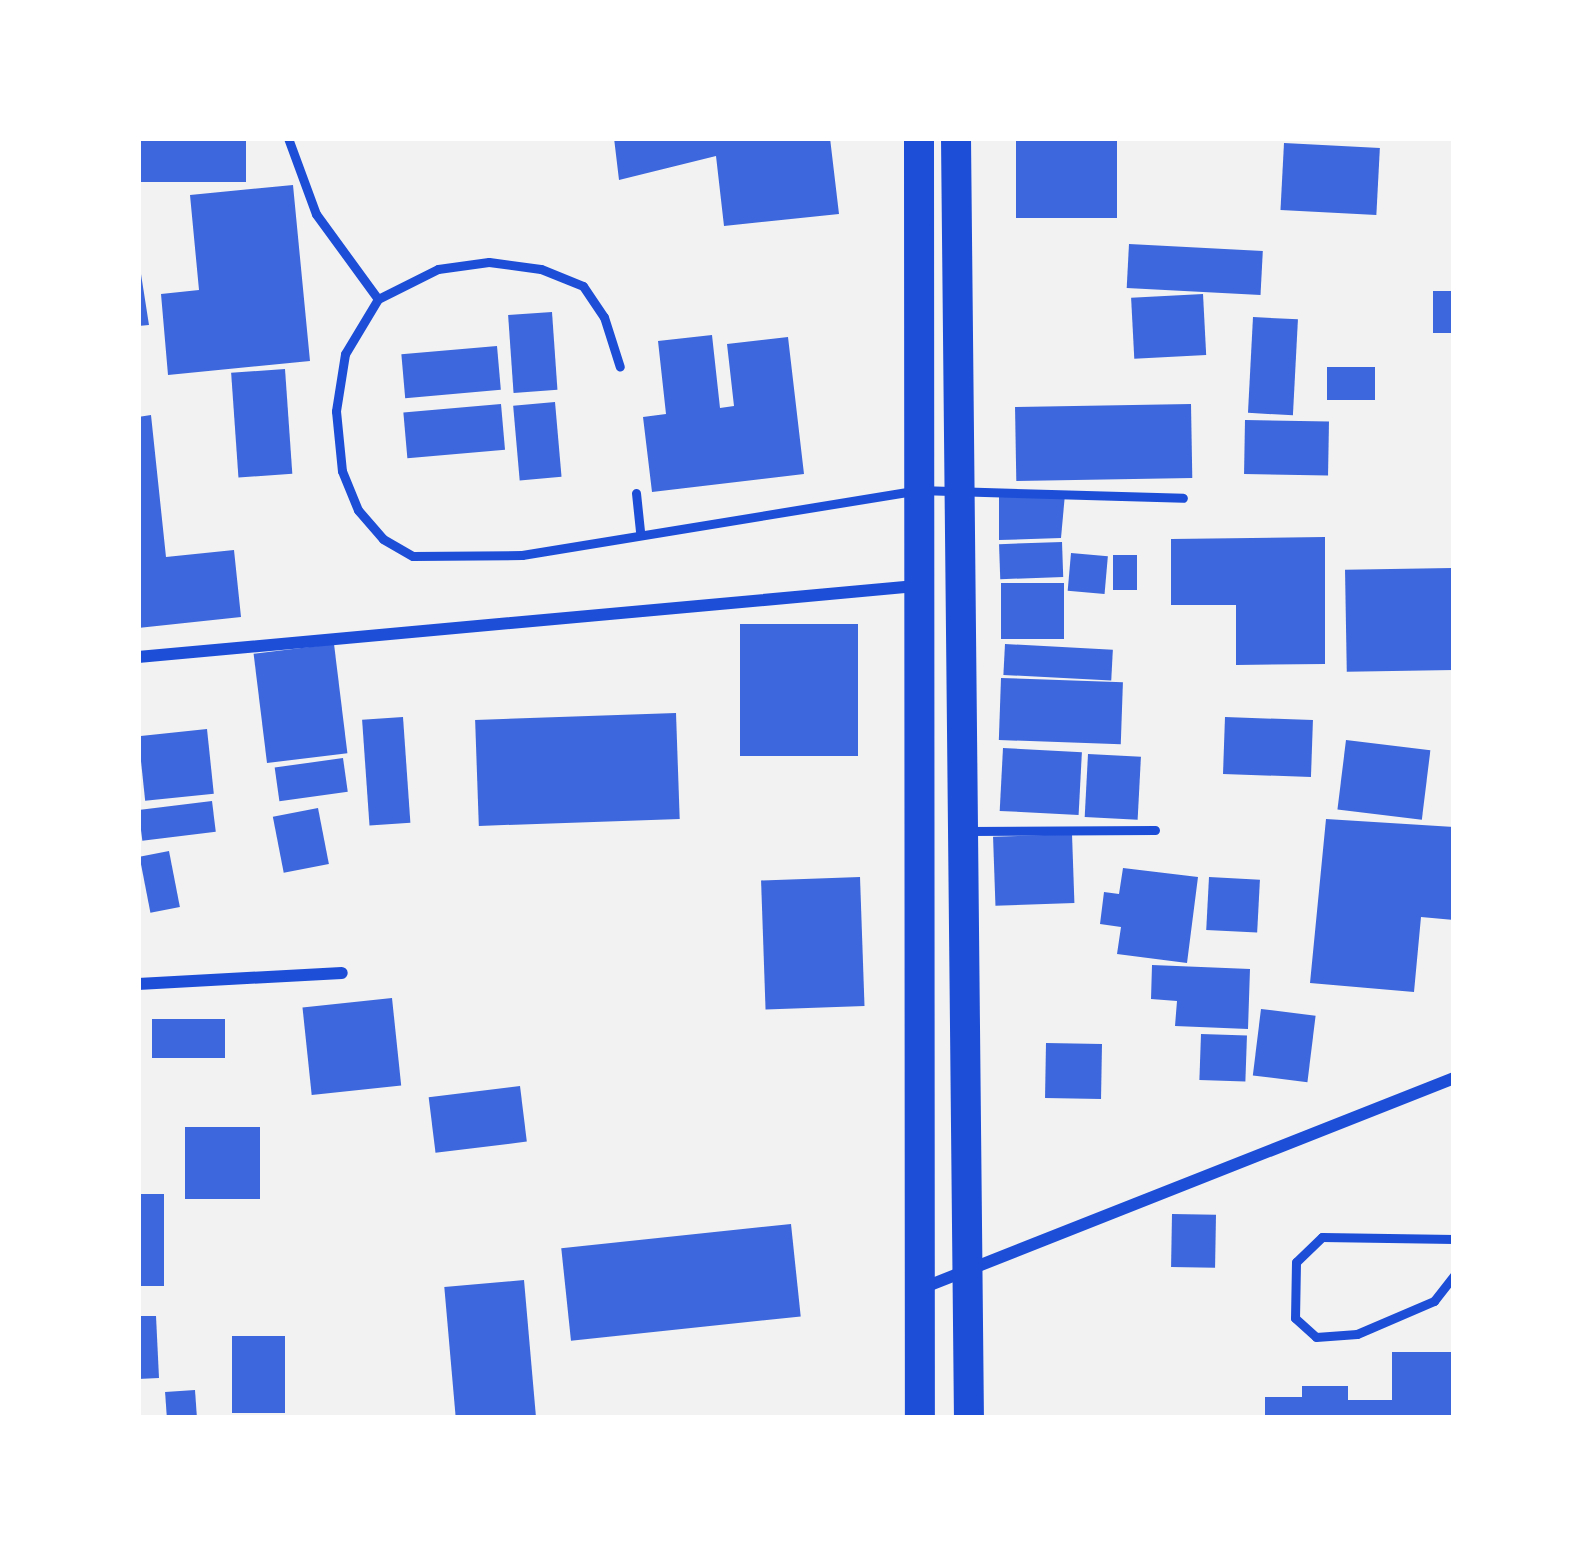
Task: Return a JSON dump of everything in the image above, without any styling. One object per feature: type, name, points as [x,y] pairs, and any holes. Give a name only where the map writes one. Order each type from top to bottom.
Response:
[{"type":"main road","points":[[919,138],[920,1418]]},
{"type":"main road","points":[[956,138],[969,1418]]},
{"type":"street","points":[[138,657],[916,586]]},
{"type":"street","points":[[138,984],[342,973]]},
{"type":"street","points":[[920,1289],[1454,1078]]},
{"type":"lane","points":[[288,138],[316,214],[378,299]]},
{"type":"lane","points":[[620,367],[604,317],[584,286],[541,269],[489,262],[438,269],[378,299],[345,354],[336,411],[342,471],[358,510],[383,539],[413,556],[522,555],[918,490],[1183,498]]},
{"type":"lane","points":[[636,493],[640,532]]},
{"type":"lane","points":[[962,831],[1155,830]]},
{"type":"lane","points":[[1454,1239],[1322,1238],[1296,1262],[1295,1318],[1316,1337],[1357,1334],[1434,1301],[1454,1275]]},
{"type":"building","points":[[138,138],[246,138],[246,182],[138,182]]},
{"type":"building","points":[[614,138],[830,138],[839,214],[724,226],[716,156],[619,180]]},
{"type":"building","points":[[1016,138],[1117,138],[1117,218],[1016,218]]},
{"type":"building","points":[[1284,143],[1380,148],[1376,215],[1280,210]]},
{"type":"building","points":[[293,185],[310,361],[168,375],[161,294],[199,290],[190,195]]},
{"type":"building","points":[[1129,244],[1263,251],[1261,295],[1127,288]]},
{"type":"building","points":[[138,255],[149,325],[138,326]]},
{"type":"building","points":[[1433,291],[1454,291],[1454,333],[1433,333]]},
{"type":"building","points":[[1203,294],[1206,355],[1134,359],[1131,298]]},
{"type":"building","points":[[552,312],[557,390],[514,393],[508,315]]},
{"type":"building","points":[[1253,317],[1298,319],[1293,415],[1248,413]]},
{"type":"building","points":[[712,335],[720,408],[734,406],[727,344],[788,337],[804,474],[652,492],[643,417],[666,414],[658,341]]},
{"type":"building","points":[[497,346],[501,390],[405,398],[401,354]]},
{"type":"building","points":[[1327,367],[1375,367],[1375,400],[1327,400]]},
{"type":"building","points":[[285,369],[292,474],[238,478],[231,373]]},
{"type":"building","points":[[555,402],[562,477],[520,480],[513,406]]},
{"type":"building","points":[[501,404],[505,450],[407,458],[403,413]]},
{"type":"building","points":[[1191,404],[1192,478],[1016,481],[1015,407]]},
{"type":"building","points":[[151,415],[166,557],[234,550],[241,617],[138,628],[138,417]]},
{"type":"building","points":[[1245,420],[1329,421],[1328,475],[1244,474]]},
{"type":"building","points":[[999,492],[1065,494],[1061,538],[999,540]]},
{"type":"building","points":[[1325,537],[1325,664],[1236,665],[1236,605],[1171,605],[1171,539]]},
{"type":"building","points":[[1062,542],[1063,577],[1000,579],[999,544]]},
{"type":"building","points":[[1071,553],[1108,556],[1105,594],[1068,591]]},
{"type":"building","points":[[1113,555],[1137,555],[1137,590],[1113,590]]},
{"type":"building","points":[[1452,568],[1454,670],[1347,672],[1345,570]]},
{"type":"building","points":[[1001,583],[1064,583],[1064,639],[1001,639]]},
{"type":"building","points":[[740,624],[858,624],[858,756],[740,756]]},
{"type":"building","points":[[334,644],[347,753],[267,763],[254,654]]},
{"type":"building","points":[[1005,644],[1113,650],[1111,681],[1003,675]]},
{"type":"building","points":[[1001,678],[1123,682],[1121,744],[999,740]]},
{"type":"building","points":[[676,713],[680,819],[479,826],[475,720]]},
{"type":"building","points":[[403,717],[410,823],[369,826],[362,720]]},
{"type":"building","points":[[1225,717],[1313,720],[1311,777],[1223,774]]},
{"type":"building","points":[[207,729],[214,794],[145,801],[138,736]]},
{"type":"building","points":[[1346,740],[1430,750],[1422,820],[1337,809]]},
{"type":"building","points":[[1003,748],[1082,752],[1079,815],[1000,811]]},
{"type":"building","points":[[1088,754],[1141,757],[1138,820],[1085,817]]},
{"type":"building","points":[[343,758],[348,792],[279,801],[275,768]]},
{"type":"building","points":[[212,801],[216,832],[142,841],[139,810]]},
{"type":"building","points":[[318,808],[329,864],[284,873],[273,817]]},
{"type":"building","points":[[1326,819],[1454,827],[1454,920],[1421,917],[1414,992],[1310,983]]},
{"type":"building","points":[[1072,834],[1074,903],[995,906],[993,837]]},
{"type":"building","points":[[169,851],[180,907],[150,913],[140,857]]},
{"type":"building","points":[[1123,868],[1198,877],[1187,963],[1117,954],[1121,927],[1100,924],[1104,892],[1119,894]]},
{"type":"building","points":[[860,877],[865,1006],[766,1009],[761,880]]},
{"type":"building","points":[[1209,877],[1260,880],[1257,933],[1206,930]]},
{"type":"building","points":[[1152,965],[1250,969],[1248,1029],[1175,1026],[1177,1001],[1151,999]]},
{"type":"building","points":[[392,998],[401,1086],[312,1095],[302,1007]]},
{"type":"building","points":[[1261,1009],[1316,1016],[1307,1082],[1253,1076]]},
{"type":"building","points":[[152,1019],[225,1019],[225,1058],[152,1058]]},
{"type":"building","points":[[1201,1034],[1247,1036],[1245,1082],[1199,1080]]},
{"type":"building","points":[[1046,1043],[1102,1044],[1101,1099],[1045,1098]]},
{"type":"building","points":[[520,1086],[527,1142],[436,1153],[429,1097]]},
{"type":"building","points":[[185,1127],[260,1127],[260,1199],[185,1199]]},
{"type":"building","points":[[138,1194],[164,1194],[164,1286],[138,1286]]},
{"type":"building","points":[[1172,1214],[1216,1215],[1215,1268],[1171,1267]]},
{"type":"building","points":[[791,1224],[801,1316],[571,1341],[561,1248]]},
{"type":"building","points":[[524,1280],[536,1417],[456,1418],[444,1287]]},
{"type":"building","points":[[138,1316],[156,1316],[159,1378],[138,1379]]},
{"type":"building","points":[[232,1336],[285,1336],[285,1413],[232,1413]]},
{"type":"building","points":[[1392,1352],[1454,1352],[1454,1418],[1265,1418],[1265,1397],[1302,1397],[1302,1386],[1348,1386],[1348,1400],[1392,1400]]},
{"type":"building","points":[[195,1390],[197,1418],[167,1418],[165,1392]]}]
